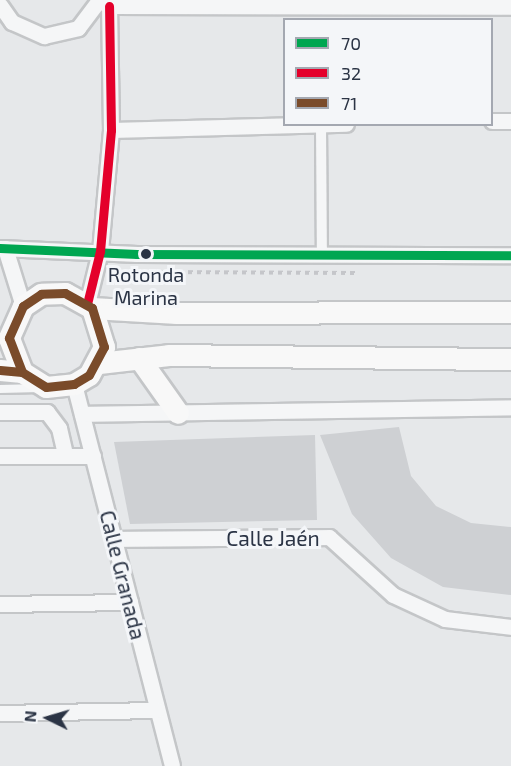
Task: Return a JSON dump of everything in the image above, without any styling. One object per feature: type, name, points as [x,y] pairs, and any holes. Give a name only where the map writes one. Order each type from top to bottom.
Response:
[{"type":"main road","points":[[22,372],[9,338],[13,311],[41,294],[65,293],[89,306],[177,313],[511,312]]},
{"type":"main road","points":[[89,306],[104,333],[99,363]]},
{"type":"main road","points":[[139,358],[178,413]]},
{"type":"main road","points":[[0,370],[22,372],[46,387],[74,384],[99,363],[139,358],[511,359]]},
{"type":"street","points":[[0,7],[27,32],[44,36],[78,28],[102,2]]},
{"type":"street","points":[[102,2],[293,13],[511,6]]},
{"type":"street","points":[[89,306],[100,251],[111,130],[102,2]]},
{"type":"street","points":[[493,121],[511,121]]},
{"type":"street","points":[[111,130],[283,125]]},
{"type":"street","points":[[321,126],[322,254]]},
{"type":"street","points":[[13,311],[2,248],[511,255]]},
{"type":"street","name":"Calle Granada","points":[[74,384],[172,766]]},
{"type":"street","points":[[82,414],[511,407]]},
{"type":"street","points":[[0,412],[47,412],[59,428],[65,455]]},
{"type":"street","points":[[0,456],[93,456]]},
{"type":"street","name":"Calle Jaén","points":[[114,539],[329,537],[393,595],[445,619],[511,627]]},
{"type":"street","points":[[0,604],[130,602]]},
{"type":"street","points":[[0,713],[157,710]]},
{"type":"lane","points":[[0,389],[46,387]]},
{"type":"building","points":[[399,427],[411,476],[436,506],[471,523],[511,527],[511,595],[443,587],[391,558],[352,514],[320,435]]},
{"type":"building","points":[[315,435],[317,520],[130,524],[114,442]]},
{"type":"transit line","name":"32","points":[[87,304],[100,251],[111,130],[109,6]]},
{"type":"transit line","name":"70","points":[[0,248],[137,254],[511,255]]},
{"type":"transit line","name":"71","points":[[0,370],[22,372],[46,387],[74,384],[89,375],[104,347],[92,308],[65,293],[41,294],[23,306],[9,338],[22,372]]},
{"type":"place","name":"Rotonda Marina","points":[[146,254]]}]
